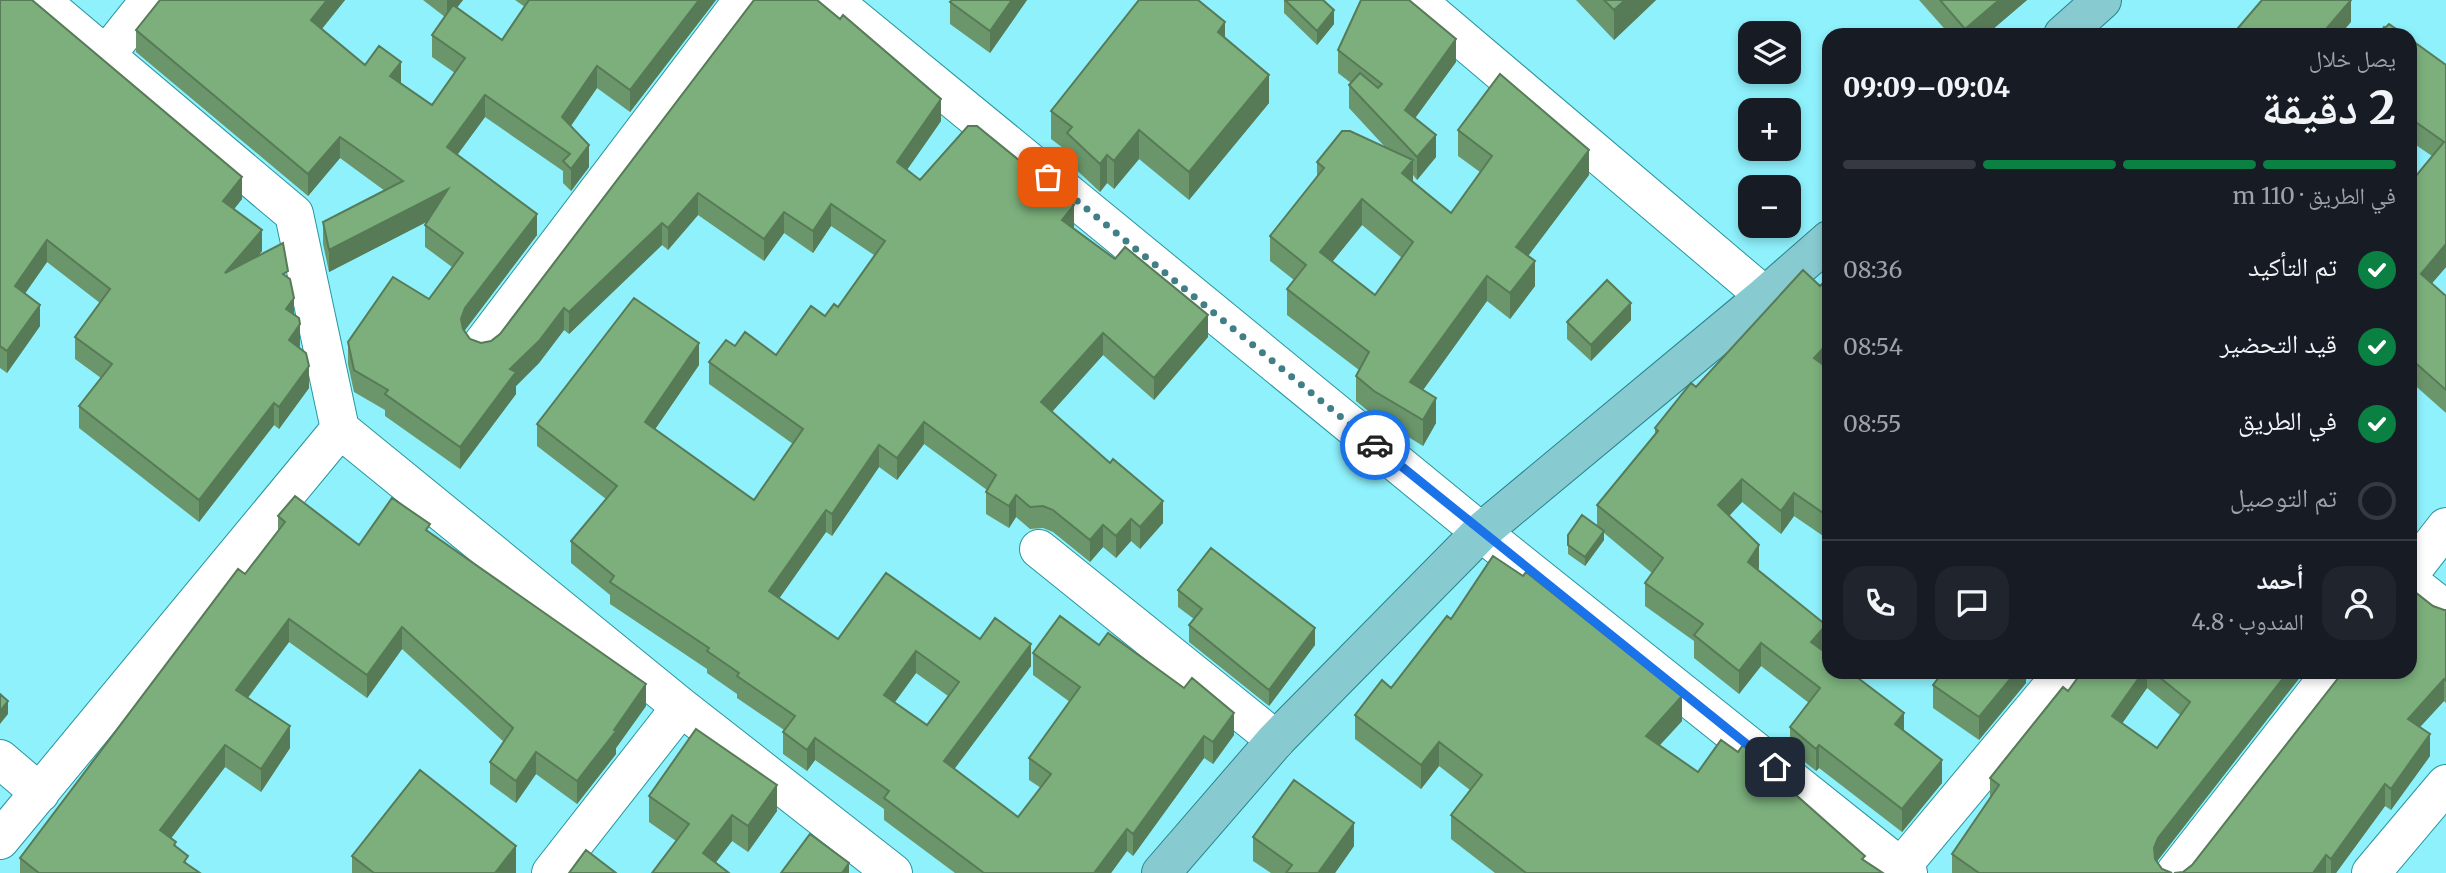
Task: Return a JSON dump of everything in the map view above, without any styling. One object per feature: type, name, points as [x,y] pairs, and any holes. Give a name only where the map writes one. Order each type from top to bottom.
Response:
[{"type":"main road","points":[[2071,28],[2102,0]]},
{"type":"main road","points":[[1161,873],[1276,740],[1481,532],[1822,246]]},
{"type":"street","points":[[40,0],[294,214],[340,429],[681,707],[893,873]]},
{"type":"street","points":[[106,55],[150,0]]},
{"type":"street","points":[[483,343],[743,0]]},
{"type":"street","points":[[832,0],[1481,532],[1904,870],[2058,679]]},
{"type":"street","points":[[1416,0],[1765,296]]},
{"type":"street","points":[[0,840],[340,429]]},
{"type":"street","points":[[2417,564],[2446,527]]},
{"type":"street","points":[[1039,549],[1276,740]]},
{"type":"street","points":[[2417,587],[2446,610]]},
{"type":"street","points":[[2175,873],[2327,679]]},
{"type":"street","points":[[551,873],[681,707]]},
{"type":"street","points":[[0,759],[40,793]]},
{"type":"street","points":[[2371,873],[2446,784]]},
{"type":"building","points":[[0,0],[32,0],[242,177],[223,201],[262,230],[225,273],[283,243],[288,271],[283,274],[290,279],[294,298],[286,309],[299,318],[300,324],[289,340],[306,353],[309,366],[279,407],[274,403],[199,500],[79,406],[112,364],[75,337],[110,289],[47,240],[15,286],[40,305],[7,351],[0,346]]},
{"type":"building","points":[[160,0],[327,0],[311,20],[365,65],[379,46],[401,62],[390,76],[432,105],[465,58],[432,35],[453,5],[502,40],[529,0],[699,0],[630,90],[597,66],[562,117],[589,145],[571,169],[563,161],[570,154],[485,95],[447,147],[537,214],[465,308],[461,319],[463,329],[470,339],[481,343],[491,341],[500,334],[754,0],[817,0],[840,19],[843,15],[941,99],[897,162],[920,180],[968,126],[977,126],[1074,205],[1062,220],[1115,259],[1125,247],[1208,315],[1154,378],[1103,333],[1041,402],[1110,463],[1113,459],[1163,501],[1140,527],[1131,519],[1116,536],[1103,525],[1090,540],[1053,510],[1043,506],[1030,507],[1016,495],[1009,506],[986,492],[996,475],[924,422],[897,458],[879,445],[832,514],[826,510],[769,591],[838,639],[886,573],[980,639],[995,618],[1031,644],[944,761],[1018,817],[1051,774],[1029,758],[1080,687],[1033,653],[1060,616],[1099,645],[1108,633],[1184,688],[1192,678],[1234,713],[1213,742],[1204,736],[1133,834],[1127,829],[1094,873],[984,873],[884,798],[889,791],[815,738],[807,750],[783,732],[795,716],[737,676],[739,673],[707,651],[709,648],[610,582],[614,576],[571,541],[617,486],[537,424],[634,298],[699,343],[645,422],[754,500],[803,429],[709,362],[726,340],[735,346],[745,332],[776,355],[811,306],[825,316],[834,304],[838,307],[885,241],[831,204],[813,231],[784,212],[764,239],[698,193],[668,228],[662,223],[569,312],[564,308],[539,341],[510,369],[516,372],[460,447],[385,394],[388,390],[354,370],[348,342],[393,277],[429,299],[463,253],[425,225],[448,189],[329,250],[323,222],[403,181],[340,137],[308,174],[136,30]],"holes":[[[916,651],[959,682],[927,725],[884,695]]]},
{"type":"building","points":[[1012,0],[990,31],[950,2]]},
{"type":"building","points":[[1139,0],[1198,0],[1225,22],[1218,32],[1269,75],[1189,172],[1139,130],[1114,161],[1107,155],[1100,164],[1067,133],[1072,127],[1051,111]]},
{"type":"building","points":[[1285,0],[1323,0],[1334,10],[1317,31]]},
{"type":"building","points":[[1361,0],[1409,0],[1456,39],[1405,110],[1436,135],[1417,157],[1349,85],[1360,73],[1378,88],[1382,84],[1338,50]]},
{"type":"building","points":[[1604,0],[1625,0],[1614,10]]},
{"type":"building","points":[[1940,0],[1999,0],[1966,28]]},
{"type":"building","points":[[2262,0],[2351,0],[2327,28],[2238,28]]},
{"type":"building","points":[[2417,44],[2446,65],[2446,244],[2421,274],[2446,296],[2446,390],[2417,364],[2417,175],[2444,142],[2417,123]]},
{"type":"building","points":[[1500,74],[1589,150],[1516,247],[1535,261],[1510,293],[1487,276],[1410,382],[1436,398],[1423,420],[1374,391],[1356,376],[1369,352],[1287,289],[1306,265],[1270,236],[1324,168],[1317,162],[1342,131],[1350,131],[1413,160],[1402,173],[1451,213],[1492,156],[1458,130]],"holes":[[[1362,199],[1413,242],[1375,295],[1320,252]]]},
{"type":"building","points":[[1803,270],[1820,286],[1822,284],[1822,349],[1814,358],[1822,364],[1822,512],[1794,493],[1781,511],[1742,479],[1718,505],[1759,545],[1748,562],[1822,622],[1822,630],[1811,642],[1822,650],[1822,679],[1859,679],[1904,713],[1895,724],[1942,760],[1902,809],[1819,745],[1816,749],[1790,727],[1820,688],[1761,643],[1739,671],[1694,635],[1703,624],[1645,583],[1663,558],[1597,505],[1658,431],[1655,428],[1691,383],[1696,387]]},
{"type":"building","points":[[1607,280],[1631,303],[1591,345],[1567,322]]},
{"type":"building","points":[[295,496],[359,545],[392,498],[430,524],[426,530],[646,684],[614,730],[616,731],[577,781],[536,752],[516,781],[490,762],[513,728],[402,627],[367,675],[289,619],[236,690],[290,726],[261,769],[225,745],[160,830],[188,856],[184,862],[200,873],[39,873],[20,858],[238,569],[245,574],[285,522],[278,516]]},
{"type":"building","points":[[1582,515],[1604,531],[1585,557],[1568,545],[1568,535]]},
{"type":"building","points":[[1211,548],[1315,628],[1269,690],[1189,625],[1202,609],[1178,590]]},
{"type":"building","points":[[1493,556],[1523,576],[1526,572],[1682,696],[1646,736],[1698,772],[1721,740],[1738,752],[1743,745],[1790,783],[1787,787],[1865,856],[1862,859],[1883,873],[1526,873],[1451,815],[1482,775],[1439,742],[1421,765],[1355,715],[1382,680],[1391,688],[1447,616],[1451,619]]},
{"type":"building","points":[[2417,593],[2433,606],[2446,610],[2446,681],[2444,679],[2408,719],[2430,734],[2391,789],[2385,784],[2331,859],[2326,855],[2313,873],[2174,873],[2183,872],[2192,865],[2338,679],[2417,679]]},
{"type":"building","points":[[1938,679],[2010,679],[1979,717],[1933,685]]},
{"type":"building","points":[[2077,679],[2138,679],[2112,716],[2157,748],[2190,702],[2162,679],[2283,679],[2158,838],[2154,848],[2155,859],[2162,869],[2172,873],[1979,873],[1952,854],[1999,785],[1990,778],[2063,687],[2068,691]]},
{"type":"building","points":[[0,694],[8,701],[0,711]]},
{"type":"building","points":[[696,729],[777,785],[748,826],[732,815],[703,853],[729,873],[652,873],[689,824],[649,796]]},
{"type":"building","points":[[420,770],[516,846],[495,873],[374,873],[352,856]]},
{"type":"building","points":[[1294,780],[1354,823],[1318,873],[1286,873],[1292,865],[1253,837]]},
{"type":"building","points":[[810,834],[849,863],[842,873],[781,873]]},
{"type":"building","points":[[586,850],[616,873],[569,873]]},
{"type":"way so far","points":[[1048,177],[1375,445]]},
{"type":"route","points":[[1375,445],[1775,767]]}]
